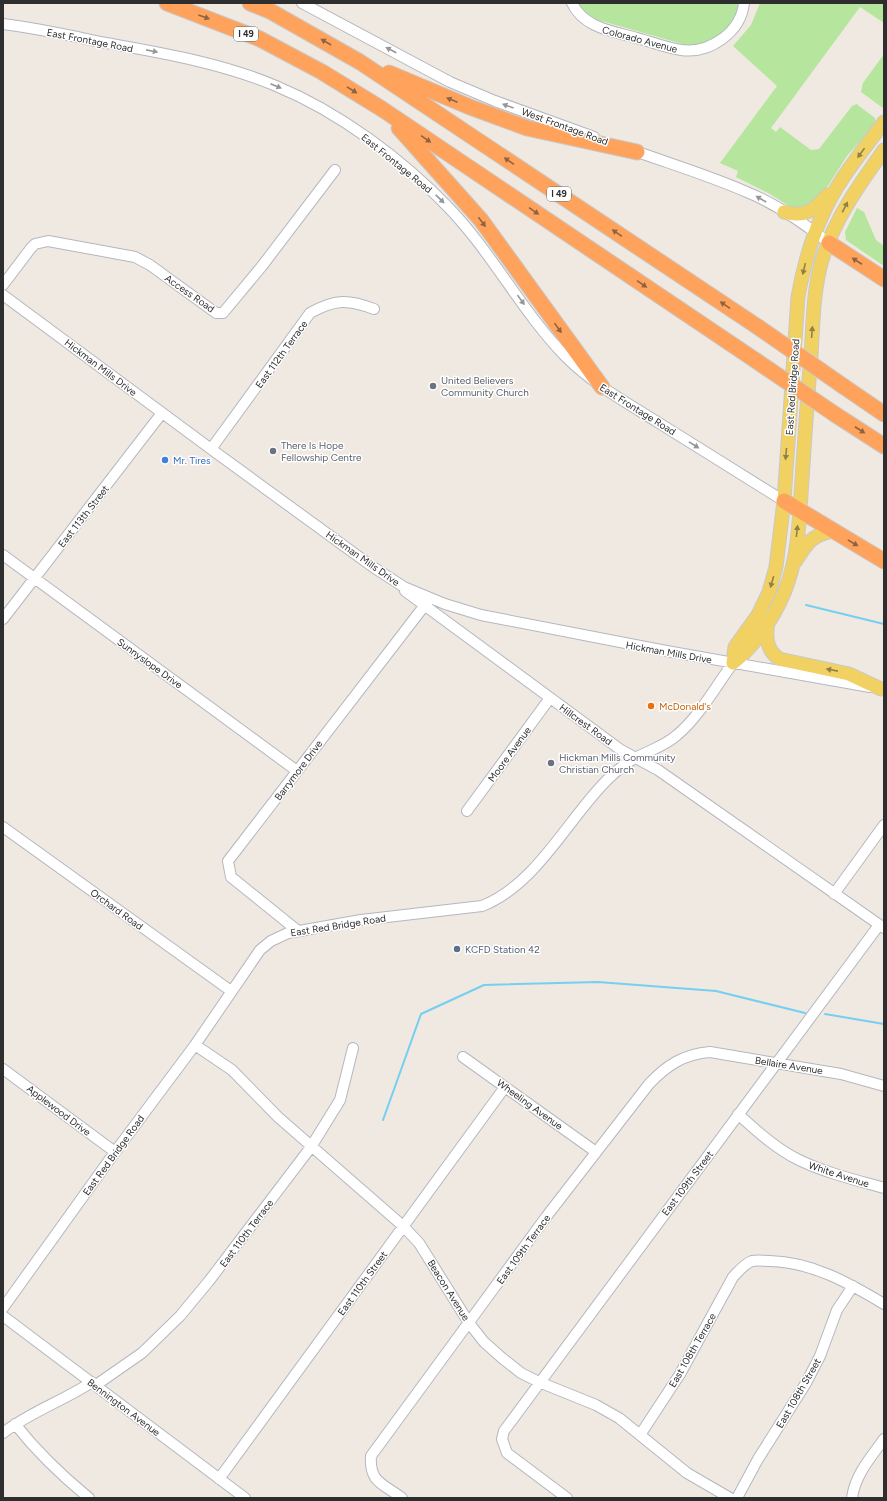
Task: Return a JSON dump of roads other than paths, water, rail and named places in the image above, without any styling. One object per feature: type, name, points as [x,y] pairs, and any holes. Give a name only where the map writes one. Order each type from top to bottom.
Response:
[{"type":"highway","name":"I 49","points":[[167,3],[260,39],[322,72],[382,109],[884,446]]},
{"type":"highway","name":"I 49","points":[[250,3],[270,11],[360,62],[758,327],[884,414]]},
{"type":"highway","points":[[360,62],[470,107],[527,128],[637,152]]},
{"type":"highway","points":[[382,109],[481,220],[602,388]]},
{"type":"highway","points":[[829,243],[884,279]]},
{"type":"highway","points":[[784,501],[884,561]]},
{"type":"main road","name":"East Red Bridge Road","points":[[733,663],[735,647],[758,615],[769,592],[776,567],[784,501],[798,297],[804,265],[815,232],[832,196],[884,122]]},
{"type":"main road","name":"East Red Bridge Road","points":[[733,663],[745,653],[769,620],[786,586],[792,567],[800,510],[816,292],[822,260],[848,200],[881,153],[884,143]]},
{"type":"main road","points":[[784,212],[795,216],[814,210],[849,170]]},
{"type":"main road","points":[[792,567],[812,538],[821,533],[834,531]]},
{"type":"main road","points":[[769,620],[766,632],[768,646],[779,659],[849,674],[883,689]]},
{"type":"street","name":"West Frontage Road","points":[[302,3],[450,82],[495,101],[722,182],[751,194],[784,212],[829,243]]},
{"type":"street","name":"Colorado Avenue","points":[[572,3],[579,16],[594,26],[681,50],[705,48],[717,43],[729,33],[738,21],[744,3]]},
{"type":"street","name":"East Frontage Road","points":[[3,24],[156,52],[235,72],[276,86],[316,106],[358,131],[418,178],[448,207],[478,240],[543,329],[567,358],[602,388],[784,501]]},
{"type":"street","name":"Access Road","points":[[3,285],[30,248],[35,244],[48,241],[135,257],[150,265],[216,313],[223,313],[262,266],[335,170]]},
{"type":"street","name":"Hickman Mills Drive","points":[[3,294],[211,449],[373,566],[427,602],[445,604],[493,618],[733,663],[883,689]]},
{"type":"street","name":"East 112th Terrace","points":[[211,449],[310,313],[326,304],[340,301],[358,303],[374,309]]},
{"type":"street","name":"East 113th Street","points":[[3,619],[162,413]]},
{"type":"street","name":"Sunnyslope Drive","points":[[3,554],[297,771]]},
{"type":"street","name":"Hillcrest Road","points":[[427,602],[550,698],[621,750],[658,770],[882,927]]},
{"type":"street","name":"Barrymore Drive","points":[[298,931],[231,877],[228,861],[427,602]]},
{"type":"street","name":"East Red Bridge Road","points":[[3,1308],[115,1152],[195,1045],[260,950],[271,941],[288,933],[361,920],[482,906],[499,900],[517,885],[542,858],[605,782],[636,758],[655,749],[678,734],[689,724],[733,663]]},
{"type":"street","name":"Moore Avenue","points":[[467,811],[550,698]]},
{"type":"street","points":[[834,894],[884,825]]},
{"type":"street","name":"Orchard Road","points":[[3,827],[231,991]]},
{"type":"street","name":"East 109th Street","points":[[567,1498],[507,1453],[502,1439],[504,1431],[776,1063],[882,927]]},
{"type":"street","name":"Beacon Avenue","points":[[195,1045],[232,1070],[278,1117],[403,1226],[419,1243],[469,1323],[484,1342],[502,1358],[521,1372],[539,1382],[596,1405],[619,1418],[688,1473],[730,1498]]},
{"type":"street","name":"East 110th Terrace","points":[[3,1433],[36,1412],[71,1396],[94,1383],[142,1353],[180,1316],[209,1281],[311,1147],[340,1100],[353,1048]]},
{"type":"street","name":"Bellaire Avenue","points":[[693,1054],[710,1052],[776,1063],[841,1074],[884,1086]]},
{"type":"street","name":"East 109th Terrace","points":[[400,1497],[374,1477],[370,1468],[371,1456],[596,1152],[649,1084],[663,1069],[678,1059],[693,1054]]},
{"type":"street","name":"Wheeling Avenue","points":[[463,1057],[596,1152]]},
{"type":"street","name":"Applewood Drive","points":[[3,1069],[115,1152]]},
{"type":"street","name":"East 110th Street","points":[[219,1478],[505,1087]]},
{"type":"street","name":"White Avenue","points":[[738,1114],[773,1144],[798,1160],[813,1167],[884,1188]]},
{"type":"street","name":"East 108th Terrace","points":[[640,1435],[683,1368],[733,1277],[744,1265],[753,1261],[800,1264],[820,1271],[853,1286]]},
{"type":"street","points":[[853,1286],[884,1304]]},
{"type":"street","name":"East 108th Street","points":[[737,1498],[758,1458],[806,1383],[820,1356],[837,1310],[853,1286]]},
{"type":"street","name":"Bennington Avenue","points":[[3,1316],[245,1498]]},
{"type":"street","points":[[15,1424],[40,1454],[58,1472],[89,1498]]},
{"type":"street","points":[[852,1498],[861,1470],[884,1439]]},
{"type":"waterway","points":[[806,605],[884,624]]},
{"type":"waterway","points":[[383,1120],[421,1014],[484,985],[598,982],[716,991],[805,1013]]},
{"type":"waterway","points":[[825,1014],[884,1024]]},
{"type":"place","name":"United Believers Community Church","points":[[433,386]]},
{"type":"place","name":"There Is Hope Fellowship Centre","points":[[273,451]]},
{"type":"place","name":"Mr. Tires","points":[[165,460]]},
{"type":"place","name":"McDonald's","points":[[651,706]]},
{"type":"place","name":"Hickman Mills Community Christian Church","points":[[551,763]]},
{"type":"place","name":"KCFD Station 42","points":[[457,949]]}]
